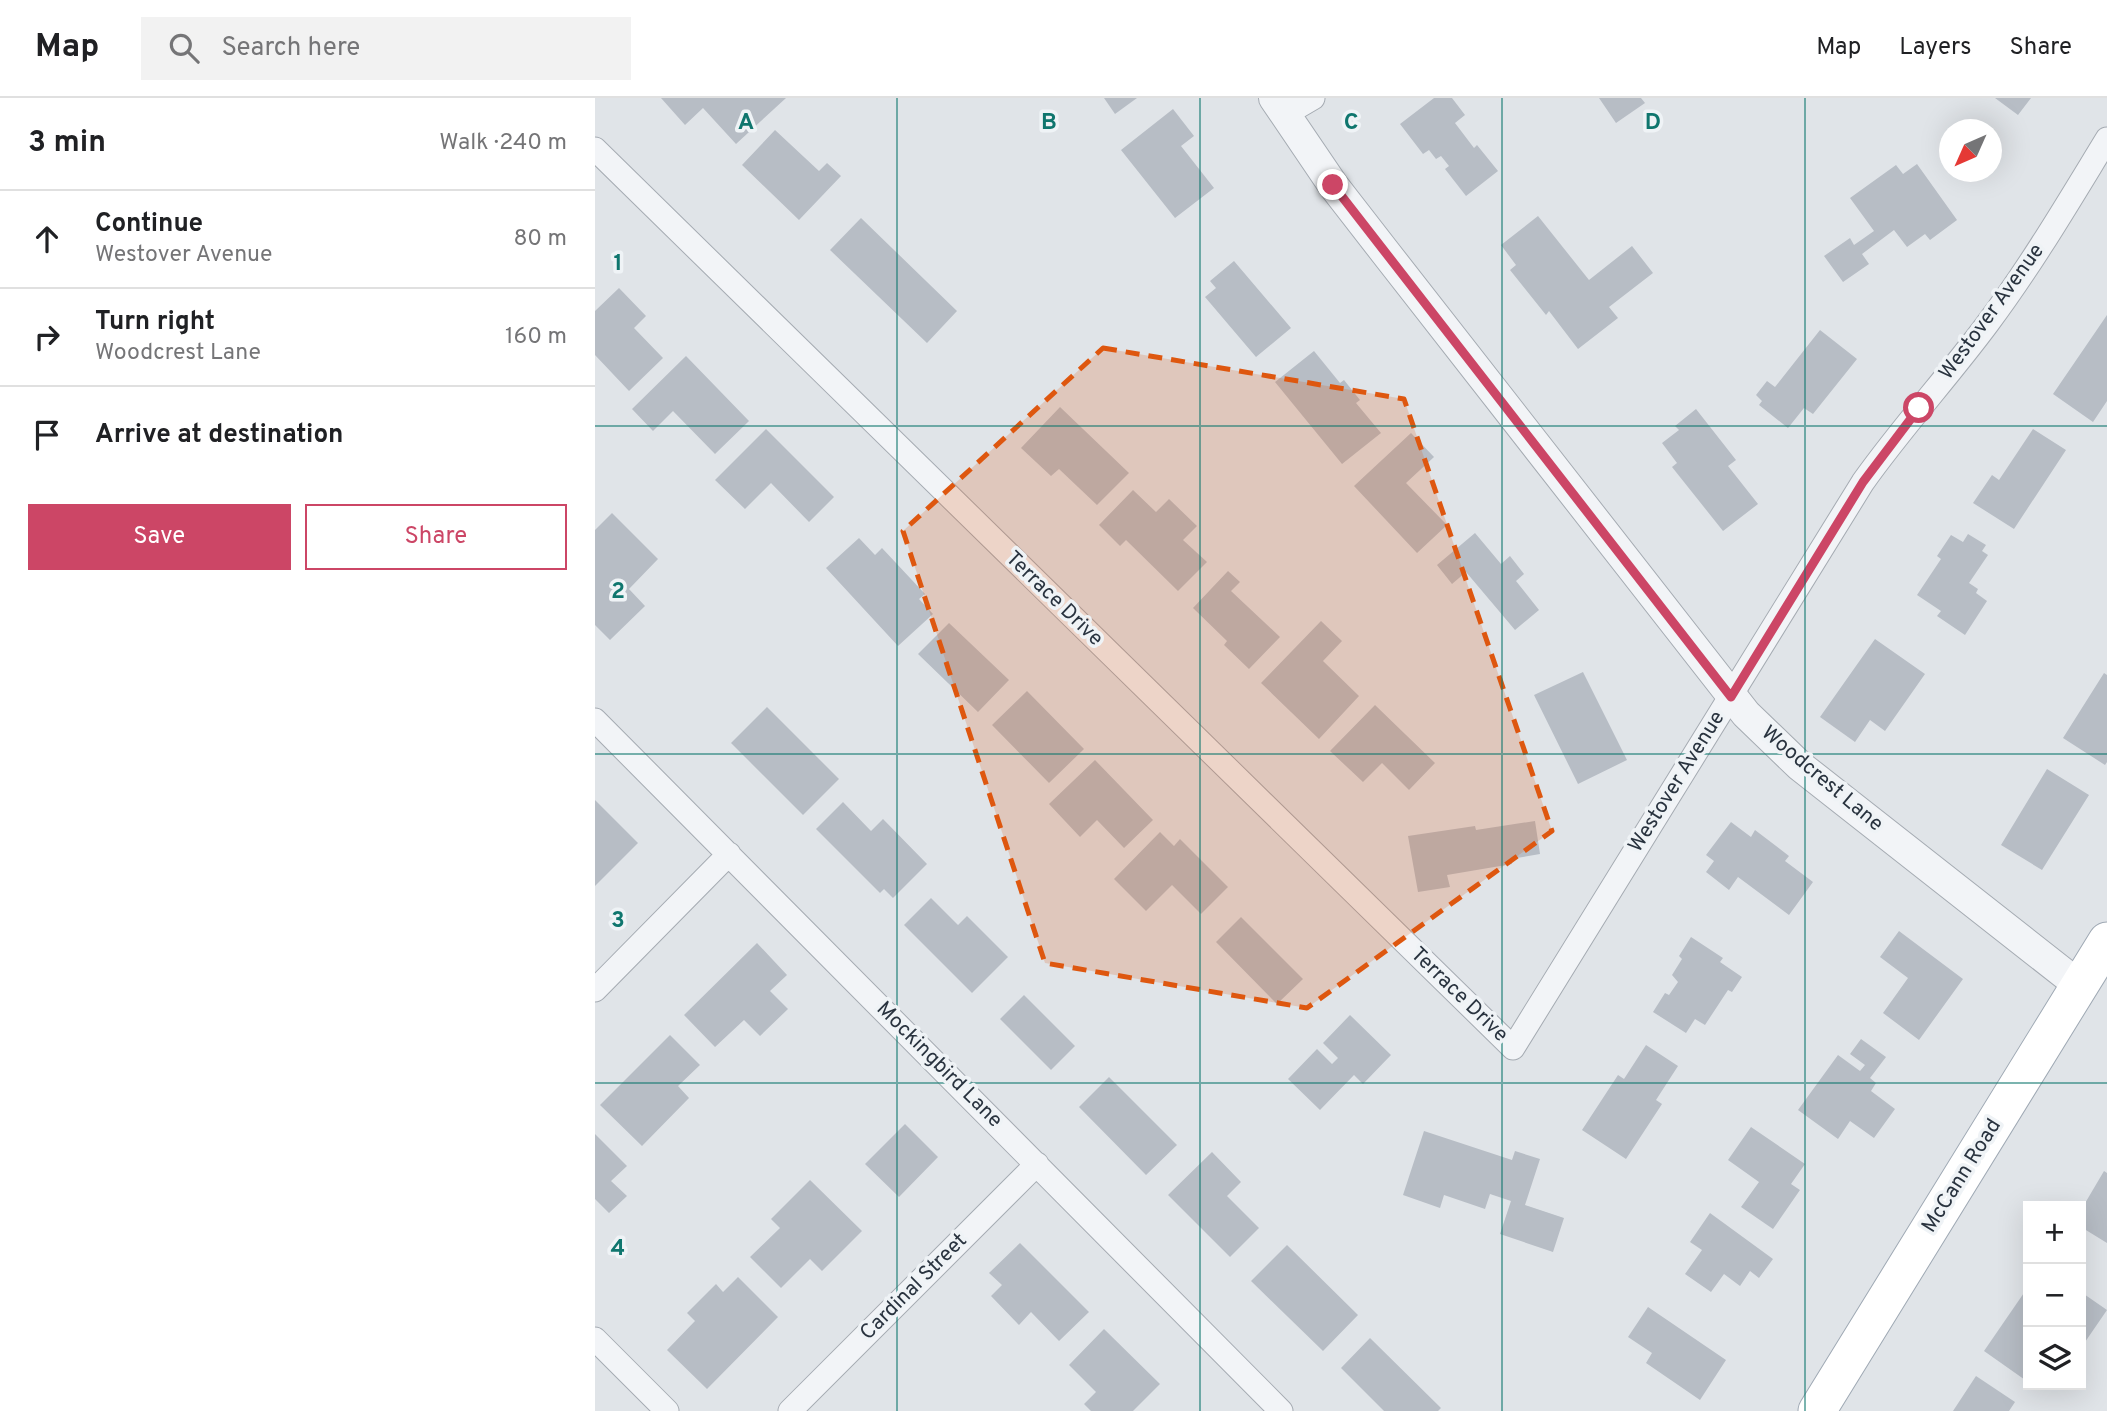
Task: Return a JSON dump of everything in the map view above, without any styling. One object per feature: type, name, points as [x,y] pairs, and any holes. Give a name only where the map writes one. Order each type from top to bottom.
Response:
[{"type":"main road","name":"McCann Road","points":[[1817,1411],[2107,941]]},
{"type":"street","points":[[1279,106],[1313,98]]},
{"type":"street","name":"Woodcrest Lane","points":[[1279,106],[1333,185],[1385,253],[1731,697],[1800,766],[2080,986]]},
{"type":"street","name":"Westover Avenue","points":[[1513,1048],[1863,482],[1990,321],[2053,228],[2107,139]]},
{"type":"street","name":"Terrace Drive","points":[[595,149],[1513,1048]]},
{"type":"street","name":"Mockingbird Lane","points":[[595,720],[1281,1411]]},
{"type":"street","points":[[595,990],[729,854]]},
{"type":"street","name":"Cardinal Street","points":[[790,1411],[1037,1164]]},
{"type":"street","points":[[595,1339],[667,1411]]},
{"type":"highlighted area","points":[[1103,348],[1404,399],[1552,831],[1307,1008],[1045,963],[903,531]]},
{"type":"building","points":[[661,98],[786,98],[736,144],[703,108],[685,125]]},
{"type":"building","points":[[1104,98],[1137,98],[1115,114]]},
{"type":"building","points":[[1434,98],[1452,98],[1465,115],[1455,123],[1474,148],[1477,145],[1498,171],[1466,196],[1445,169],[1449,166],[1441,156],[1436,159],[1429,150],[1423,154],[1400,124]]},
{"type":"building","points":[[1599,98],[1641,98],[1645,103],[1616,123]]},
{"type":"building","points":[[1995,98],[2031,98],[2018,115]]},
{"type":"building","points":[[1173,109],[1194,136],[1181,146],[1214,188],[1175,218],[1121,150]]},
{"type":"building","points":[[775,130],[819,171],[827,163],[841,176],[799,220],[742,165]]},
{"type":"building","points":[[1917,164],[1957,220],[1930,240],[1925,234],[1907,247],[1894,230],[1862,254],[1869,264],[1843,282],[1824,256],[1850,238],[1854,245],[1874,231],[1850,198],[1896,165],[1903,174]]},
{"type":"building","points":[[1538,216],[1589,280],[1632,246],[1653,273],[1609,307],[1618,318],[1578,349],[1549,311],[1546,315],[1510,270],[1516,265],[1501,245]]},
{"type":"building","points":[[861,218],[957,311],[927,343],[830,250]]},
{"type":"building","points":[[1234,261],[1291,328],[1256,357],[1205,297],[1216,288],[1210,281]]},
{"type":"building","points":[[619,288],[646,316],[634,328],[663,358],[629,391],[595,355],[595,311]]},
{"type":"building","points":[[2107,315],[2107,401],[2093,422],[2053,394]]},
{"type":"building","points":[[1820,330],[1857,359],[1813,414],[1804,408],[1788,428],[1759,405],[1762,401],[1756,395],[1767,381],[1775,387]]},
{"type":"building","points":[[1314,351],[1340,383],[1344,380],[1360,400],[1356,403],[1381,433],[1342,464],[1275,382]]},
{"type":"building","points":[[686,356],[749,421],[715,454],[673,411],[653,431],[632,409]]},
{"type":"building","points":[[1060,407],[1129,473],[1097,505],[1059,469],[1051,476],[1021,448]]},
{"type":"building","points":[[1696,409],[1736,460],[1728,466],[1758,504],[1723,531],[1672,467],[1677,463],[1662,443],[1679,430],[1675,426]]},
{"type":"building","points":[[766,429],[834,497],[809,522],[771,483],[745,509],[715,480]]},
{"type":"building","points":[[2033,429],[2066,450],[2014,529],[1973,503],[1992,475],[1999,480]]},
{"type":"building","points":[[1411,433],[1434,457],[1406,483],[1447,525],[1417,553],[1354,486]]},
{"type":"building","points":[[1133,490],[1156,512],[1169,499],[1197,526],[1183,540],[1207,562],[1178,591],[1126,540],[1120,546],[1099,525]]},
{"type":"building","points":[[612,513],[658,559],[629,589],[645,606],[610,640],[595,625],[595,530]]},
{"type":"building","points":[[1475,533],[1501,564],[1510,556],[1524,574],[1516,581],[1539,610],[1515,630],[1466,572],[1452,584],[1437,565]]},
{"type":"building","points":[[1968,534],[1986,545],[1982,551],[1988,555],[1969,583],[1978,589],[1976,593],[1987,601],[1965,635],[1937,616],[1941,611],[1917,595],[1941,559],[1937,556],[1951,535],[1963,542]]},
{"type":"building","points":[[859,538],[875,555],[882,548],[925,594],[919,599],[933,614],[898,646],[826,568]]},
{"type":"building","points":[[1228,571],[1240,582],[1231,591],[1280,637],[1249,669],[1224,645],[1227,641],[1193,608]]},
{"type":"building","points":[[1321,621],[1342,641],[1323,661],[1359,696],[1319,739],[1261,683]]},
{"type":"building","points":[[949,623],[1009,680],[978,712],[918,654]]},
{"type":"building","points":[[1875,639],[1925,674],[1885,731],[1870,720],[1855,742],[1820,717]]},
{"type":"building","points":[[1583,672],[1627,760],[1578,784],[1534,695]]},
{"type":"building","points":[[2104,673],[2107,675],[2105,765],[2063,738]]},
{"type":"building","points":[[1027,691],[1084,749],[1049,783],[992,725]]},
{"type":"building","points":[[1375,705],[1435,763],[1409,790],[1382,763],[1363,782],[1330,751]]},
{"type":"building","points":[[767,707],[839,779],[803,815],[731,743]]},
{"type":"building","points":[[1095,760],[1153,820],[1124,848],[1097,820],[1080,837],[1049,804]]},
{"type":"building","points":[[2047,769],[2089,795],[2042,870],[2001,845]]},
{"type":"building","points":[[595,800],[638,843],[595,886]]},
{"type":"building","points":[[843,802],[871,831],[883,819],[927,864],[893,898],[884,889],[880,893],[816,829]]},
{"type":"building","points":[[1535,821],[1540,854],[1511,859],[1512,864],[1447,875],[1450,887],[1418,892],[1408,836]]},
{"type":"building","points":[[1731,822],[1751,837],[1755,830],[1789,856],[1785,861],[1813,882],[1789,915],[1738,877],[1729,890],[1706,872],[1714,861],[1706,855]]},
{"type":"building","points":[[1160,832],[1174,846],[1180,839],[1228,887],[1201,914],[1172,885],[1146,911],[1114,879]]},
{"type":"building","points":[[931,898],[958,925],[967,916],[1008,957],[972,993],[904,925]]},
{"type":"building","points":[[1241,917],[1303,979],[1277,1004],[1216,942]]},
{"type":"building","points":[[1899,931],[1963,979],[1919,1040],[1883,1013],[1908,978],[1880,957]]},
{"type":"building","points":[[1691,937],[1723,958],[1720,962],[1742,977],[1732,992],[1728,990],[1705,1025],[1695,1019],[1686,1033],[1653,1012],[1665,993],[1669,995],[1678,982],[1672,975],[1682,959],[1679,956]]},
{"type":"building","points":[[757,943],[787,975],[770,991],[788,1009],[760,1036],[744,1020],[715,1047],[684,1015]]},
{"type":"building","points":[[1024,995],[1075,1046],[1051,1070],[1000,1019]]},
{"type":"building","points":[[1350,1015],[1391,1055],[1363,1084],[1354,1075],[1320,1110],[1288,1079],[1317,1049],[1332,1064],[1338,1058],[1323,1043]]},
{"type":"building","points":[[670,1035],[700,1065],[678,1086],[689,1098],[642,1146],[600,1105]]},
{"type":"building","points":[[1861,1039],[1886,1057],[1870,1078],[1876,1083],[1871,1091],[1895,1109],[1874,1138],[1850,1121],[1838,1139],[1798,1110],[1838,1055],[1860,1071],[1865,1065],[1850,1054]]},
{"type":"building","points":[[1646,1045],[1678,1066],[1656,1100],[1662,1104],[1626,1159],[1582,1130],[1618,1075],[1624,1079]]},
{"type":"building","points":[[1109,1077],[1177,1145],[1146,1175],[1079,1107]]},
{"type":"building","points":[[905,1124],[938,1157],[899,1197],[865,1164]]},
{"type":"building","points":[[1751,1127],[1805,1164],[1791,1184],[1800,1190],[1773,1229],[1741,1207],[1759,1182],[1728,1160]]},
{"type":"building","points":[[1424,1131],[1512,1160],[1515,1151],[1540,1159],[1525,1205],[1564,1218],[1553,1252],[1500,1234],[1511,1201],[1490,1194],[1485,1209],[1444,1195],[1440,1208],[1403,1195]]},
{"type":"building","points":[[595,1134],[627,1166],[611,1181],[627,1196],[609,1213],[595,1199]]},
{"type":"building","points":[[1212,1152],[1241,1182],[1227,1196],[1259,1228],[1230,1257],[1168,1195]]},
{"type":"building","points":[[2104,1171],[2107,1173],[2107,1243],[2086,1230],[2086,1202]]},
{"type":"building","points":[[810,1180],[862,1231],[822,1271],[810,1259],[781,1288],[750,1257],[780,1228],[771,1219]]},
{"type":"building","points":[[1710,1213],[1773,1259],[1759,1278],[1750,1271],[1740,1286],[1724,1274],[1711,1292],[1685,1274],[1702,1250],[1690,1242]]},
{"type":"building","points":[[1020,1243],[1089,1312],[1059,1341],[1031,1312],[1019,1325],[991,1296],[1002,1285],[989,1273]]},
{"type":"building","points":[[1287,1245],[1358,1315],[1323,1351],[1251,1281]]},
{"type":"building","points":[[738,1277],[778,1317],[707,1389],[667,1350],[695,1321],[687,1313],[716,1284],[723,1292]]},
{"type":"building","points":[[2023,1294],[2023,1378],[1984,1351]]},
{"type":"building","points":[[2086,1295],[2107,1310],[2086,1341]]},
{"type":"building","points":[[1648,1307],[1726,1360],[1700,1400],[1646,1363],[1652,1353],[1628,1337]]},
{"type":"building","points":[[1104,1329],[1160,1384],[1133,1411],[1091,1411],[1084,1404],[1096,1392],[1069,1365]]},
{"type":"building","points":[[1370,1338],[1441,1408],[1438,1411],[1384,1411],[1341,1368]]},
{"type":"building","points":[[1976,1376],[2015,1402],[2009,1411],[1953,1411]]},
{"type":"route","points":[[1333,185],[1731,697],[1863,482],[1919,408]]}]
